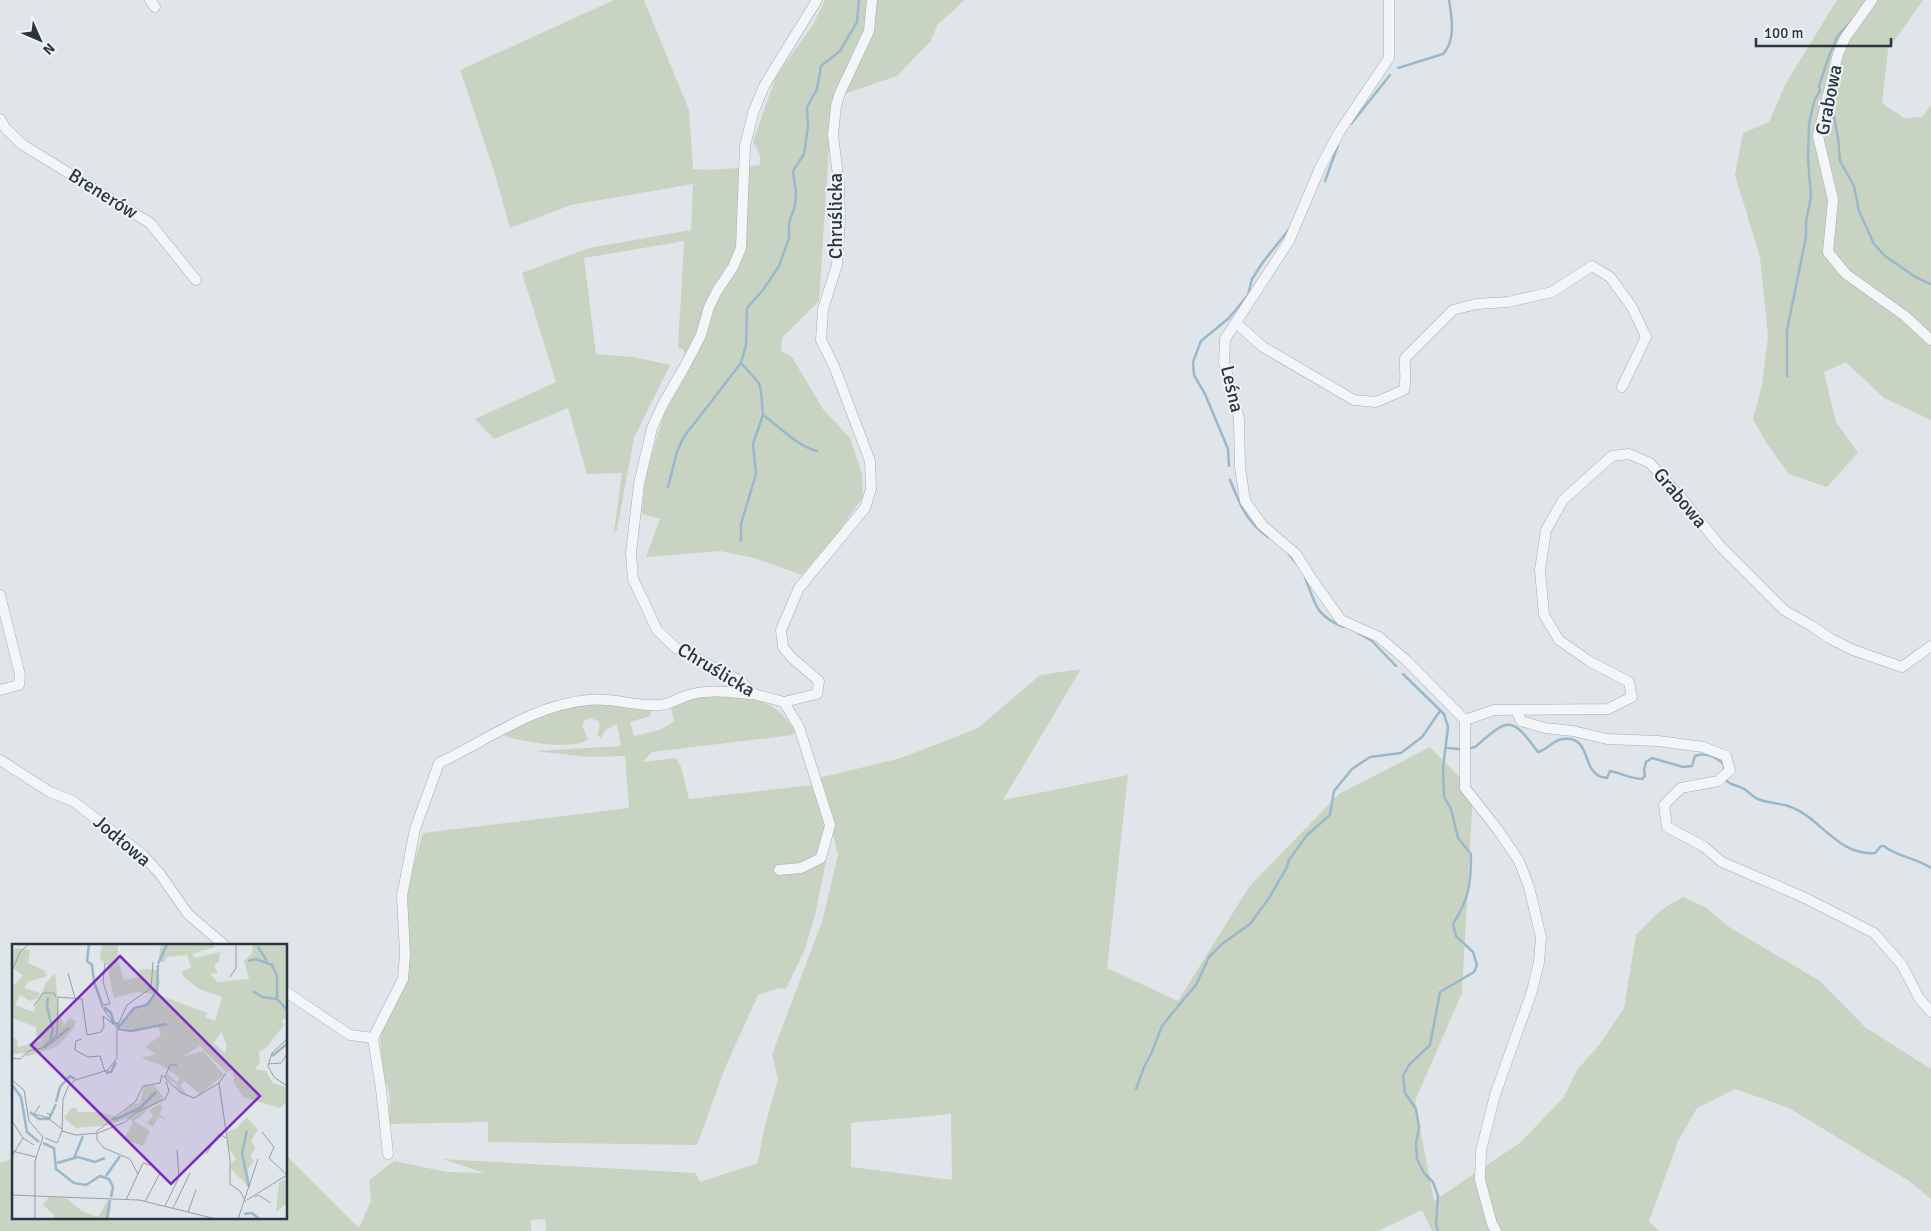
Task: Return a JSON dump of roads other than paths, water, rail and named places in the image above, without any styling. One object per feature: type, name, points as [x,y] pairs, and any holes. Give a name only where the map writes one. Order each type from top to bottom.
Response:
[{"type":"street","name":"Chruślicka","points":[[817,0],[764,86],[753,113],[745,146],[741,248],[733,268],[716,291],[701,335],[652,428],[639,484],[631,553],[633,579],[657,630],[676,648],[740,681],[754,694],[784,702],[817,694],[819,681],[782,647],[781,630],[799,588],[865,508],[871,489],[870,461],[834,366],[821,340],[823,309],[837,265],[840,220],[839,184],[833,135],[836,106],[840,93],[869,31],[872,0]]},
{"type":"street","name":"Leśna","points":[[1389,0],[1389,58],[1340,131],[1320,168],[1289,241],[1225,340],[1224,362],[1239,419],[1240,467],[1245,501],[1262,525],[1296,554],[1341,620],[1379,637],[1469,719]]},
{"type":"street","name":"Grabowa","points":[[1872,0],[1845,38],[1838,54],[1818,136],[1833,200],[1828,252],[1846,274],[1905,316],[1931,340]]},
{"type":"street","name":"Brenerów","points":[[0,119],[6,129],[23,145],[150,223],[196,280]]},
{"type":"street","points":[[1236,323],[1263,347],[1354,400],[1376,402],[1404,390],[1407,380],[1404,370],[1405,358],[1453,310],[1476,304],[1508,302],[1552,292],[1592,266],[1610,276],[1632,307],[1646,337],[1622,387]]},
{"type":"street","name":"Grabowa","points":[[1469,719],[1494,710],[1608,709],[1632,697],[1629,682],[1589,661],[1559,640],[1544,615],[1540,570],[1546,530],[1563,500],[1612,456],[1629,454],[1650,463],[1721,547],[1784,610],[1810,624],[1831,639],[1853,650],[1902,667],[1931,646]]},
{"type":"street","points":[[0,595],[20,675],[19,686],[0,690]]},
{"type":"street","points":[[388,1154],[381,1089],[372,1038],[403,979],[405,954],[402,896],[415,829],[439,763],[469,749],[506,726],[563,704],[589,700],[663,705],[693,693],[754,694]]},
{"type":"street","points":[[779,870],[801,868],[821,858],[830,825],[799,727],[784,702]]},
{"type":"street","points":[[1516,710],[1521,721],[1545,728],[1574,731],[1607,739],[1658,741],[1703,747],[1726,756],[1730,770],[1718,781],[1681,788],[1664,805],[1667,827],[1703,846],[1722,862],[1803,897],[1874,932],[1902,965],[1919,998],[1931,1012]]},
{"type":"street","points":[[1469,719],[1465,788],[1498,830],[1519,861],[1529,887],[1541,938],[1539,962],[1532,991],[1495,1095],[1481,1151],[1480,1180],[1492,1224],[1496,1231]]},
{"type":"street","name":"Jodłowa","points":[[0,760],[50,792],[73,801],[143,855],[160,874],[188,914],[223,944]]},
{"type":"street","points":[[288,993],[350,1035],[372,1038]]},
{"type":"waterway","points":[[741,541],[741,524],[756,474],[753,444],[763,415],[759,383],[741,363],[746,345],[747,308],[763,290],[779,266],[789,238],[789,223],[795,206],[796,193],[793,171],[804,154],[808,126],[807,107],[817,89],[821,66],[840,51],[857,22],[859,0]]},
{"type":"waterway","points":[[1398,68],[1443,54],[1450,42],[1452,28],[1449,0]]},
{"type":"waterway","points":[[1787,376],[1787,330],[1806,237],[1806,222],[1811,196],[1808,159],[1809,124],[1829,56],[1837,37],[1853,19]]},
{"type":"waterway","points":[[1351,124],[1390,75]]},
{"type":"waterway","points":[[1833,112],[1840,161],[1854,186],[1859,211],[1874,244],[1885,256],[1917,278],[1931,284]]},
{"type":"waterway","points":[[1325,181],[1338,145]]},
{"type":"waterway","points":[[1229,466],[1228,449],[1205,394],[1194,375],[1193,362],[1201,341],[1229,318],[1248,295],[1252,279],[1290,228]]},
{"type":"waterway","points":[[668,487],[677,452],[683,438],[741,363]]},
{"type":"waterway","points":[[763,415],[796,441],[817,451]]},
{"type":"waterway","points":[[1230,480],[1244,512],[1254,525],[1268,537]]},
{"type":"waterway","points":[[1288,553],[1297,564]]},
{"type":"waterway","points":[[1305,577],[1317,608],[1334,623],[1344,627]]},
{"type":"waterway","points":[[1358,633],[1372,641],[1396,666]]},
{"type":"waterway","points":[[1403,674],[1444,714],[1448,727],[1443,768],[1444,797],[1451,809],[1458,838],[1471,854],[1466,899],[1453,924],[1456,936],[1473,952],[1477,965],[1474,972],[1440,992],[1430,1045],[1409,1065],[1403,1076],[1405,1093],[1416,1109],[1419,1127],[1416,1144],[1417,1159],[1424,1173],[1433,1182],[1438,1196],[1436,1224],[1438,1231]]},
{"type":"waterway","points":[[1136,1089],[1162,1026],[1196,985],[1209,957],[1222,944],[1250,924],[1269,898],[1286,869],[1289,860],[1307,835],[1330,815],[1334,791],[1352,769],[1370,757],[1401,753],[1422,737],[1440,711]]},
{"type":"waterway","points":[[1470,748],[1475,747],[1502,726],[1508,725],[1514,726],[1521,731],[1538,752],[1562,739],[1572,739],[1579,743],[1583,749],[1592,770],[1598,775],[1607,778],[1610,771],[1642,779],[1645,776],[1646,762],[1652,758],[1683,767],[1692,766],[1695,756],[1703,754],[1721,761],[1724,764],[1724,771]]},
{"type":"waterway","points":[[1446,748],[1459,749]]},
{"type":"waterway","points":[[1725,779],[1758,799],[1788,806],[1799,811],[1839,842],[1850,848],[1862,852],[1875,853],[1881,846],[1884,846],[1895,853],[1931,868]]}]
